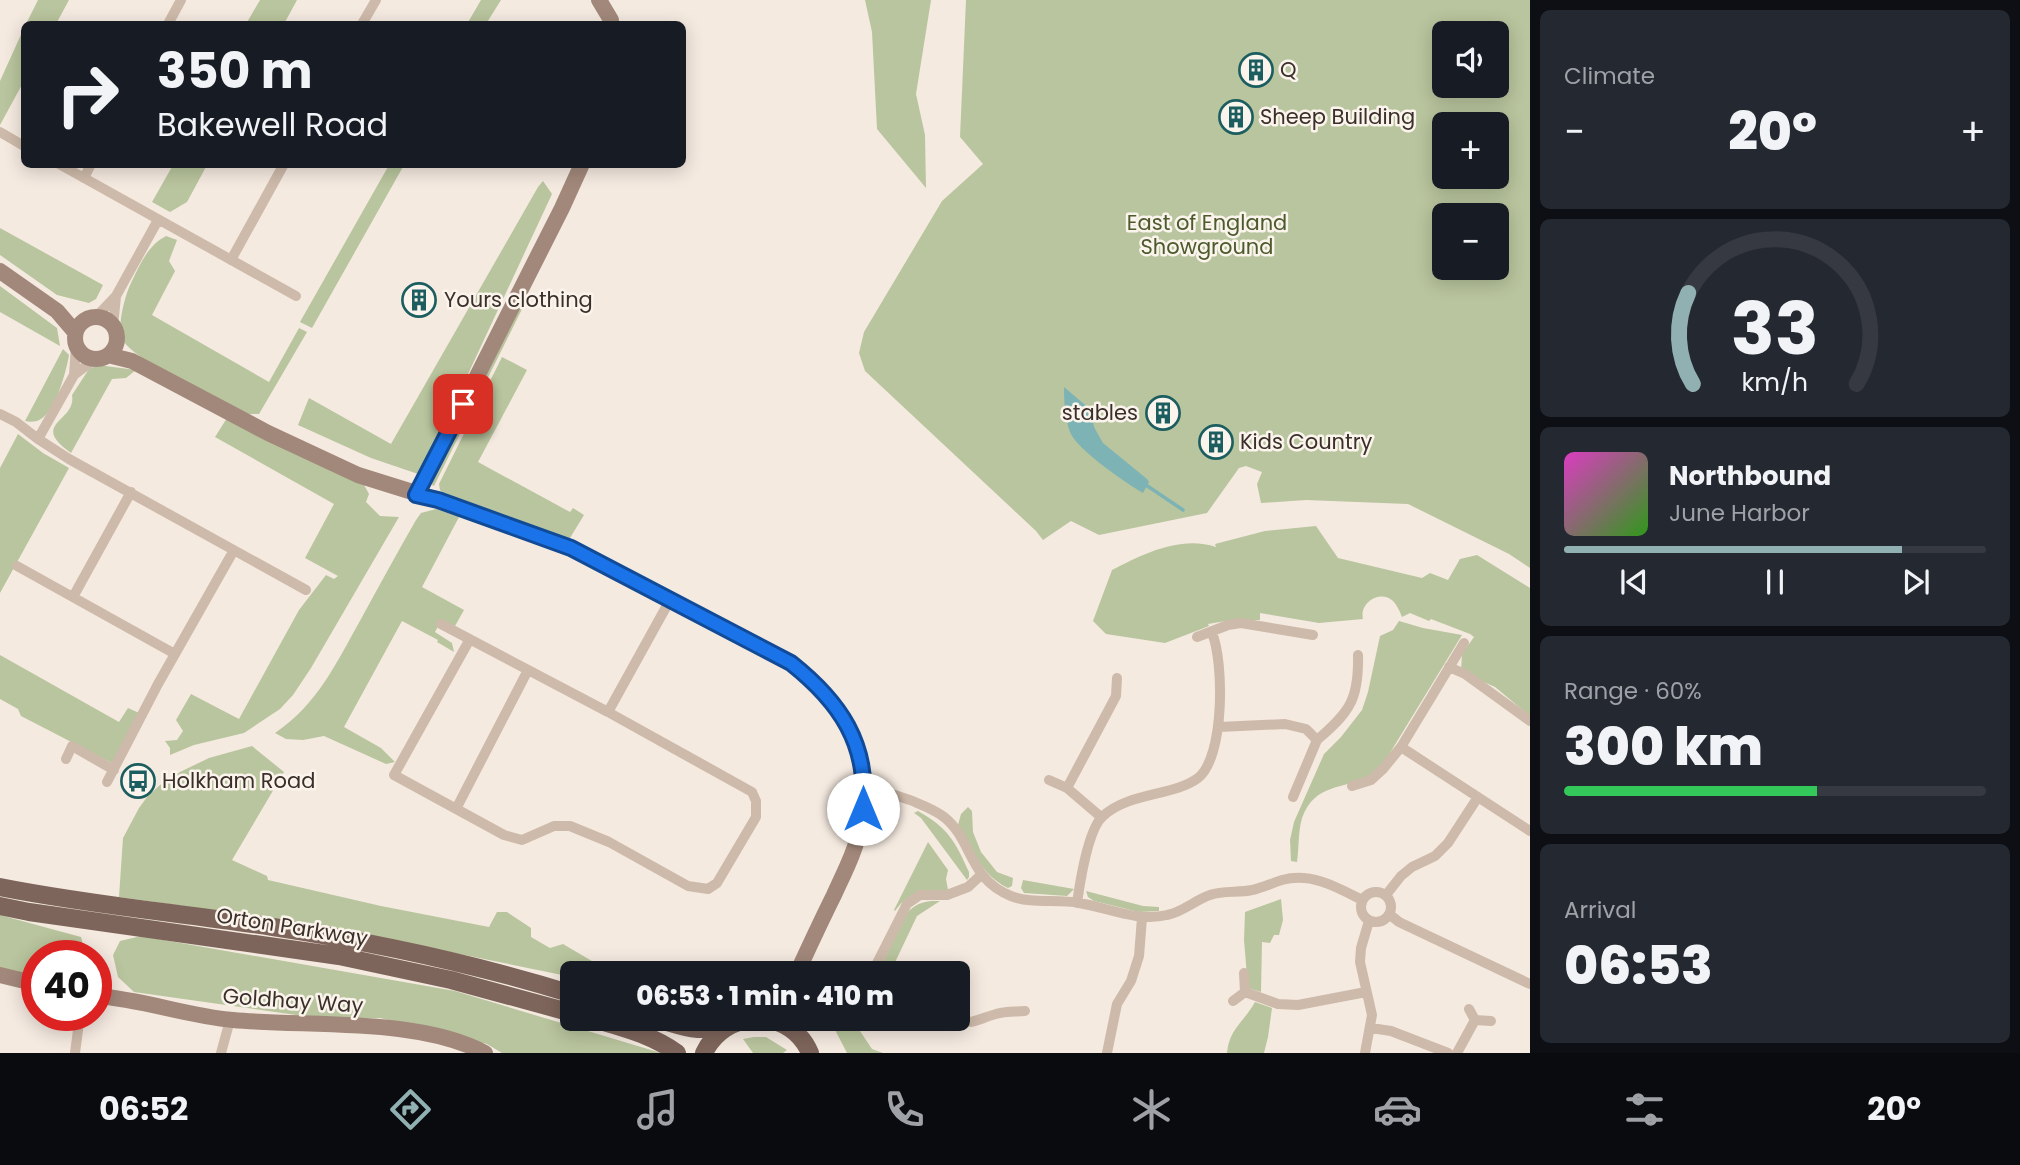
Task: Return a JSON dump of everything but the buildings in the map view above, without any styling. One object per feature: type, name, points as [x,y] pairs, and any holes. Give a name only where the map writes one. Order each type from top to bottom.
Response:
[{"type":"main road","name":"Orton Parkway","points":[[0,887],[137,910],[271,926],[342,938],[456,963],[560,991]]},
{"type":"main road","name":"Orton Parkway","points":[[0,906],[339,956],[451,980],[560,1010]]},
{"type":"main road","points":[[633,1031],[659,1041],[677,1053]]},
{"type":"main road","points":[[704,1053],[715,1036],[725,1031]]},
{"type":"main road","points":[[797,1031],[810,1052]]},
{"type":"street","points":[[170,21],[181,0]]},
{"type":"street","points":[[364,21],[376,0]]},
{"type":"street","points":[[599,0],[611,21]]},
{"type":"street","points":[[0,132],[21,144]]},
{"type":"street","points":[[66,168],[296,296]]},
{"type":"street","points":[[83,178],[89,168]]},
{"type":"street","points":[[231,260],[282,168]]},
{"type":"street","points":[[416,495],[580,168]]},
{"type":"street","points":[[38,439],[74,375],[78,326],[116,296],[158,220]]},
{"type":"street","points":[[0,271],[57,311],[76,339],[82,354],[132,361],[268,433],[358,475],[438,500],[571,548],[791,663],[811,679],[836,706],[852,733],[862,765],[864,792],[861,826],[849,862],[803,961]]},
{"type":"street","points":[[74,375],[115,347],[116,296]]},
{"type":"street","points":[[57,311],[103,318],[132,361]]},
{"type":"street","points":[[0,414],[69,459],[306,590]]},
{"type":"street","points":[[73,597],[131,492]]},
{"type":"street","points":[[107,782],[234,550]]},
{"type":"street","points":[[17,566],[175,654]]},
{"type":"street","points":[[608,712],[670,600]]},
{"type":"street","points":[[442,624],[608,712],[752,792],[756,801],[756,817],[718,883],[708,889],[688,886],[608,842],[570,826],[554,827],[522,840],[504,835],[394,775],[470,639]]},
{"type":"street","points":[[1197,636],[1212,633],[1228,625],[1241,624],[1313,635]]},
{"type":"street","points":[[1077,903],[1087,848],[1101,817],[1123,803],[1197,779],[1213,754],[1219,727],[1218,654],[1212,633]]},
{"type":"street","points":[[1352,786],[1369,788],[1401,747],[1464,643]]},
{"type":"street","points":[[1293,797],[1317,740],[1334,726],[1350,706],[1358,680],[1357,655]]},
{"type":"street","points":[[1448,667],[1465,674],[1530,721]]},
{"type":"street","points":[[456,809],[528,670]]},
{"type":"street","points":[[1067,788],[1116,696],[1117,678]]},
{"type":"street","points":[[1219,727],[1285,724],[1306,729],[1317,740]]},
{"type":"street","points":[[66,759],[72,746],[114,770]]},
{"type":"street","points":[[1401,747],[1530,831]]},
{"type":"street","points":[[1049,780],[1067,788],[1101,817]]},
{"type":"street","points":[[864,792],[879,790],[930,808],[945,818],[959,835],[981,875],[995,888],[1013,897],[1077,903],[1142,918],[1168,915],[1214,893],[1257,890],[1289,879],[1308,877],[1323,881],[1362,900]]},
{"type":"street","points":[[1386,895],[1412,867],[1435,856],[1448,842],[1478,797]]},
{"type":"street","points":[[878,961],[906,904],[920,895],[947,895],[968,887],[981,875]]},
{"type":"street","points":[[1372,892],[1381,892],[1386,895],[1391,906],[1389,914],[1382,920],[1369,921],[1361,910],[1362,900],[1372,892]]},
{"type":"street","points":[[1389,914],[1399,922],[1530,984]]},
{"type":"street","points":[[1107,1053],[1117,1004],[1131,981],[1139,956],[1142,918]]},
{"type":"street","points":[[1365,1053],[1372,1015],[1360,962],[1369,921]]},
{"type":"street","points":[[1244,973],[1245,992]]},
{"type":"street","points":[[0,975],[21,980]]},
{"type":"street","points":[[1245,992],[1278,1004],[1298,1004],[1366,992]]},
{"type":"street","points":[[1233,1001],[1245,992]]},
{"type":"street","name":"Goldhay Way","points":[[112,999],[230,1020],[381,1027],[448,1038],[485,1053]]},
{"type":"street","points":[[993,1002],[996,1014]]},
{"type":"street","points":[[1469,1009],[1475,1020]]},
{"type":"street","points":[[970,1023],[996,1014],[1025,1010]]},
{"type":"street","points":[[221,1053],[230,1020]]},
{"type":"street","points":[[1475,1020],[1491,1021]]},
{"type":"street","points":[[1457,1053],[1475,1020]]},
{"type":"street","points":[[1371,1028],[1391,1031],[1448,1053]]},
{"type":"street","points":[[75,1053],[78,1031]]},
{"type":"green space","points":[[38,0],[69,0],[58,21],[28,21]]},
{"type":"green space","points":[[260,0],[297,0],[286,21],[248,21]]},
{"type":"green space","points":[[481,0],[501,0],[488,21],[469,21]]},
{"type":"green space","points":[[865,0],[931,0],[916,94],[925,135],[926,188],[877,129],[872,32]]},
{"type":"green space","name":"East of England Showground","points":[[966,0],[1530,0],[1530,568],[1509,554],[1408,504],[1306,500],[1261,503],[1257,484],[1262,472],[1246,466],[1239,468],[1207,513],[1099,535],[1071,521],[1043,540],[865,371],[859,353],[864,332],[942,201],[983,164],[960,137]]},
{"type":"green space","points":[[21,35],[21,86],[0,125],[0,81]]},
{"type":"green space","points":[[171,168],[205,168],[187,202],[170,212],[152,202]]},
{"type":"green space","points":[[387,168],[402,168],[312,328],[300,322]]},
{"type":"green space","points":[[543,181],[552,194],[421,475],[371,458],[298,425],[309,398],[391,444]]},
{"type":"green space","points":[[0,228],[103,285],[96,299],[89,303],[57,295],[0,255]]},
{"type":"green space","points":[[166,236],[177,240],[169,261],[175,271],[152,315],[269,382],[299,328],[307,332],[259,414],[244,414],[156,367],[127,345],[121,336],[120,324],[131,283],[149,251]]},
{"type":"green space","points":[[0,286],[57,328],[60,346],[0,312]]},
{"type":"green space","points":[[524,295],[528,297],[434,486],[433,477]]},
{"type":"green space","points":[[63,349],[69,355],[54,402],[43,417],[36,421],[25,421]]},
{"type":"green space","points":[[502,357],[527,370],[478,462],[570,512],[573,508],[584,515],[570,538],[560,538],[449,499],[440,490],[439,484]]},
{"type":"green space","points":[[98,365],[136,370],[126,378],[112,379],[71,453],[59,443],[54,429],[68,411],[72,404],[72,395],[89,369]]},
{"type":"green space","points":[[227,418],[363,483],[369,494],[366,502],[380,516],[399,517],[311,668],[280,709],[244,733],[194,745],[170,755],[170,748],[165,741],[177,740],[183,731],[176,720],[191,694],[239,719],[299,610],[326,575],[334,579],[338,576],[305,558],[334,504],[215,437]]},
{"type":"green space","points":[[18,434],[69,468],[0,593],[0,468]]},
{"type":"green space","points":[[436,509],[459,517],[422,587],[464,610],[455,626],[441,621],[435,632],[452,643],[454,652],[437,642],[438,640],[402,621],[344,727],[381,748],[395,762],[386,764],[324,736],[303,740],[286,739],[275,733],[303,709],[325,682],[416,520],[421,513]]},
{"type":"green space","points":[[1316,526],[1338,558],[1422,578],[1430,573],[1448,580],[1460,559],[1477,555],[1530,588],[1530,716],[1495,687],[1461,672],[1462,654],[1474,637],[1410,613],[1402,617],[1394,603],[1382,596],[1367,603],[1363,619],[1319,623],[1260,613],[1260,620],[1232,620],[1208,624],[1209,626],[1165,643],[1106,634],[1093,621],[1112,570],[1136,558],[1176,545],[1189,543],[1216,547],[1215,544],[1265,531]]},
{"type":"green space","points":[[1399,621],[1462,635],[1385,761],[1371,775],[1330,789],[1314,799],[1302,818],[1297,862],[1291,861],[1290,840],[1294,822],[1324,754],[1362,710],[1380,636],[1393,630]]},
{"type":"green space","points":[[0,655],[119,722],[128,708],[139,713],[112,763],[21,716],[18,709],[0,699]]},
{"type":"green space","points":[[252,746],[284,772],[232,860],[267,876],[268,880],[489,927],[497,912],[507,912],[531,928],[531,937],[550,948],[563,944],[592,961],[560,961],[560,975],[312,924],[119,897],[123,838],[139,808],[160,785],[209,758]]},
{"type":"green space","points":[[968,807],[972,811],[973,832],[981,852],[997,872],[1013,878],[1012,886],[1008,888],[999,883],[984,869],[973,852],[958,825],[961,814]]},
{"type":"green space","points":[[918,811],[937,823],[949,836],[969,872],[967,880],[921,818],[914,813]]},
{"type":"green space","points":[[928,842],[948,870],[948,890],[912,895],[895,911],[894,910]]},
{"type":"green space","points":[[1023,880],[1074,889],[1067,896],[1024,893],[1021,888]]},
{"type":"green space","points":[[1086,891],[1143,906],[1159,907],[1159,911],[1139,912],[1094,901],[1088,897]]},
{"type":"green space","points":[[1281,899],[1283,920],[1279,935],[1274,935],[1270,943],[1262,942],[1261,992],[1248,988],[1244,940],[1245,912]]},
{"type":"green space","points":[[940,901],[917,916],[896,961],[884,961],[904,917],[922,903]]},
{"type":"green space","points":[[0,915],[81,937],[82,940],[21,940],[21,975],[0,972]]},
{"type":"green space","points":[[141,936],[455,991],[560,1023],[560,1031],[588,1031],[661,1053],[502,1053],[487,1044],[380,1018],[331,1020],[134,992],[118,977],[113,955],[120,941]]},
{"type":"green space","points":[[1255,1002],[1272,1008],[1264,1053],[1227,1053],[1234,1032]]},
{"type":"green space","points":[[836,1031],[860,1031],[872,1049],[883,1053],[847,1053]]},
{"type":"green space","points":[[766,1037],[787,1050],[783,1053],[753,1053],[743,1039]]},
{"type":"water","points":[[1064,387],[1091,410],[1094,427],[1103,443],[1147,479],[1149,482],[1143,493],[1103,466],[1074,439],[1067,421]]},
{"type":"waterway","points":[[1146,485],[1183,510]]},
{"type":"place","name":"Q","points":[[1256,70]]},
{"type":"place","name":"Sheep Building","points":[[1236,117]]},
{"type":"place","name":"Yours clothing","points":[[419,300]]},
{"type":"place","name":"stables","points":[[1163,413]]},
{"type":"place","name":"Kids Country","points":[[1216,442]]},
{"type":"place","name":"Holkham Road","points":[[138,781]]},
{"type":"route","points":[[463,404],[416,495],[438,500],[571,548],[791,663],[811,679],[836,706],[852,733],[862,765],[863,809]]}]
